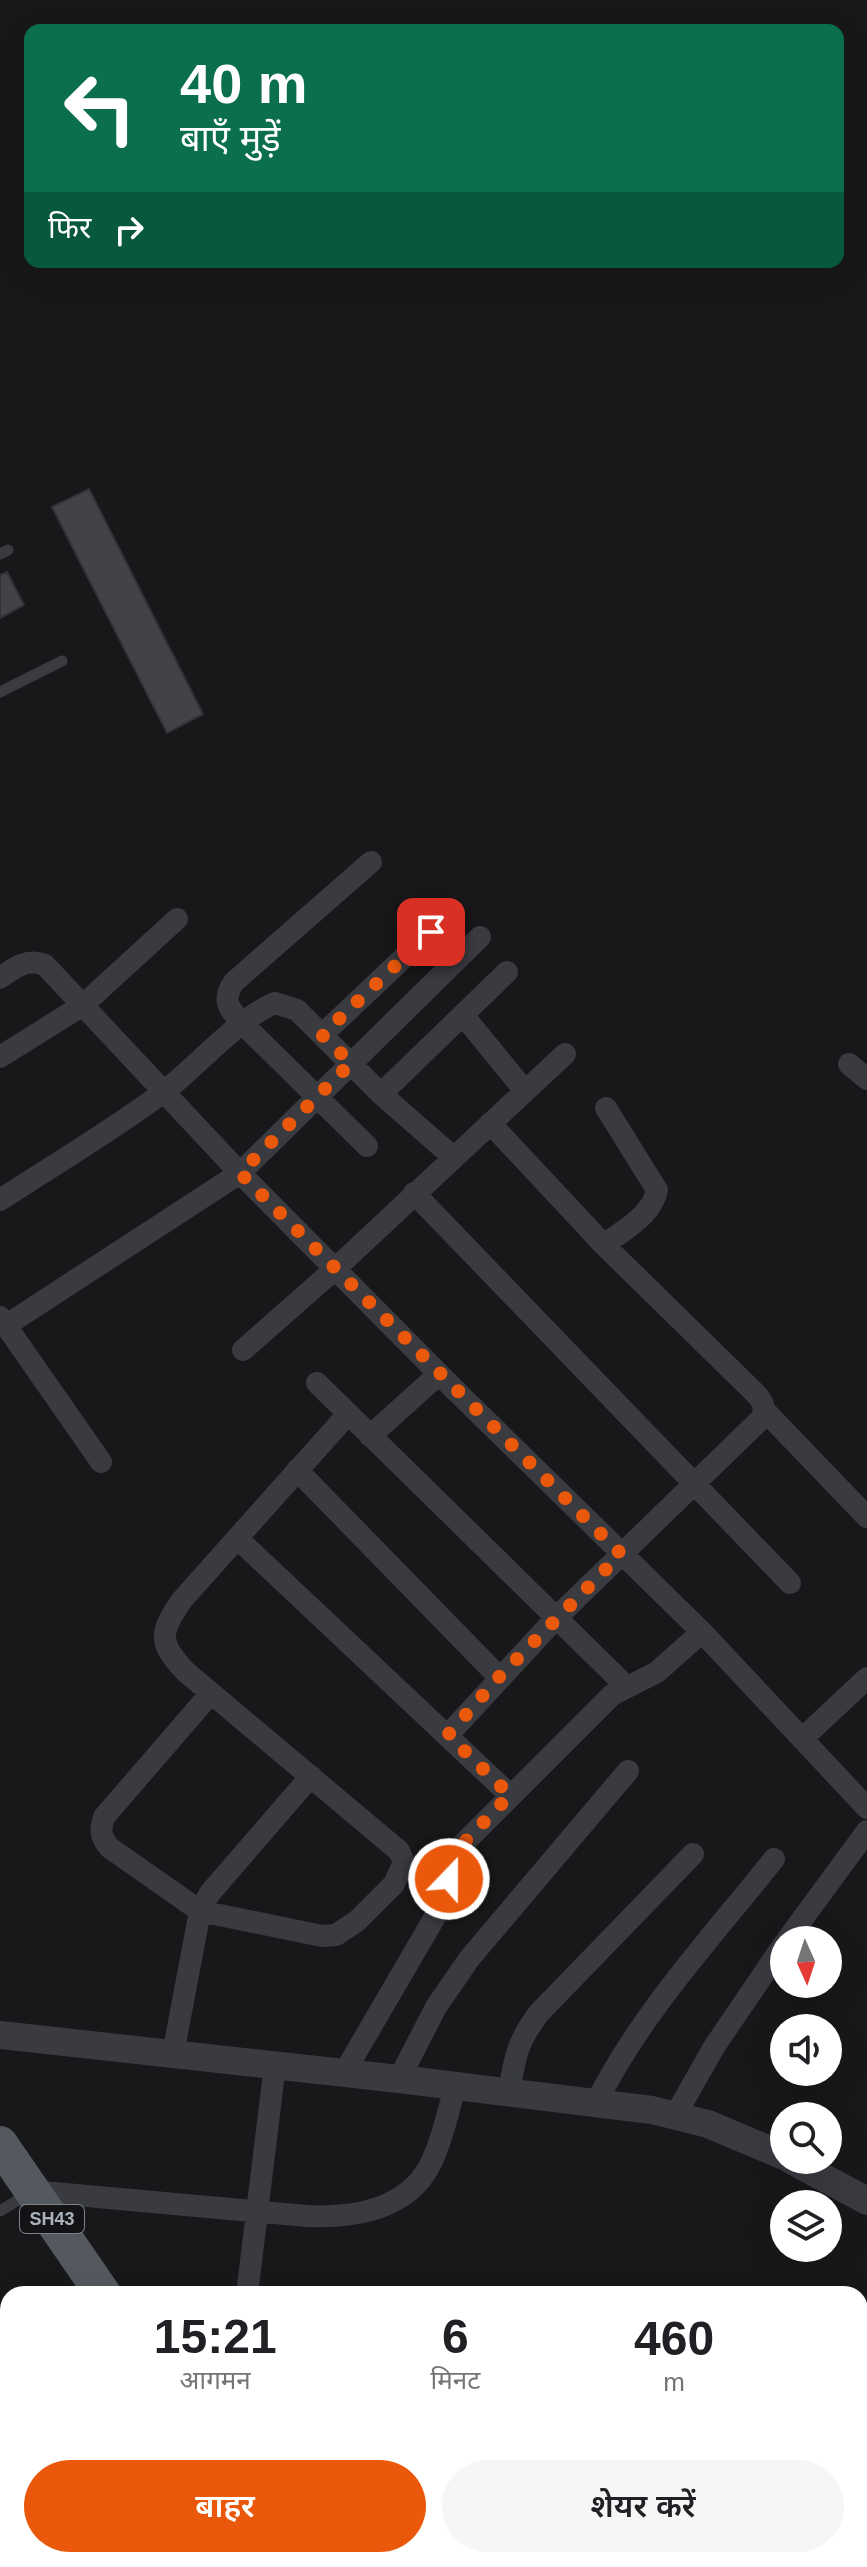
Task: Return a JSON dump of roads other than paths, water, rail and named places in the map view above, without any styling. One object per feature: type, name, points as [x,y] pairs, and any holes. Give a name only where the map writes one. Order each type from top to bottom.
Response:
[{"type":"main road","name":"SH43","points":[[0,2144],[97,2286]]},
{"type":"street","points":[[367,1146],[243,1024],[228,1008],[226,1000],[234,982],[371,862]]},
{"type":"street","points":[[322,1035],[453,911]]},
{"type":"street","points":[[0,1057],[83,1005],[177,919]]},
{"type":"street","points":[[101,1462],[3,1321],[240,1173],[480,937]]},
{"type":"street","points":[[0,978],[17,966],[34,961],[45,965],[240,1173],[702,1632],[867,1808]]},
{"type":"street","points":[[381,1094],[507,972]]},
{"type":"street","points":[[0,1200],[164,1091],[243,1024],[275,1003],[297,1010],[381,1094],[453,1157]]},
{"type":"street","points":[[463,1015],[525,1091]]},
{"type":"street","points":[[243,1350],[335,1269],[565,1054]]},
{"type":"street","points":[[604,1245],[646,1213],[655,1201],[657,1190],[606,1108]]},
{"type":"street","points":[[448,1735],[556,1618],[762,1418],[764,1410],[762,1401],[753,1391],[604,1245],[490,1123]]},
{"type":"street","points":[[414,1193],[790,1583]]},
{"type":"street","points":[[370,1436],[439,1374]]},
{"type":"street","points":[[317,1383],[627,1687]]},
{"type":"street","points":[[764,1410],[867,1517]]},
{"type":"street","points":[[211,1693],[104,1817],[100,1828],[102,1839],[110,1848],[200,1911],[310,1935],[336,1935],[357,1921],[394,1884],[404,1862],[399,1851],[211,1693],[168,1654],[164,1638],[168,1620],[182,1600],[348,1414]]},
{"type":"street","points":[[297,1470],[499,1677]]},
{"type":"street","points":[[237,1538],[510,1795]]},
{"type":"street","points":[[344,2073],[446,1898],[449,1862],[454,1853],[612,1695],[657,1672],[702,1632]]},
{"type":"street","points":[[802,1739],[867,1678]]},
{"type":"street","points":[[399,2079],[436,2007],[469,1959],[628,1771]]},
{"type":"street","points":[[173,2054],[200,1911],[210,1893],[311,1776]]},
{"type":"street","points":[[798,1926],[867,1831]]},
{"type":"street","points":[[509,2092],[522,2035],[539,2013],[693,1854]]},
{"type":"street","points":[[596,2103],[615,2065],[645,2021],[774,1859]]},
{"type":"street","points":[[676,2114],[714,2047],[770,1965]]},
{"type":"street","points":[[0,2035],[456,2085],[676,2114],[736,2134],[770,2150]]},
{"type":"street","points":[[248,2286],[275,2065]]},
{"type":"street","points":[[32,2191],[336,2218],[363,2214],[405,2193],[421,2178],[432,2162],[456,2085]]},
{"type":"street","points":[[817,2174],[867,2201]]},
{"type":"lane","points":[[0,692],[62,661]]},
{"type":"lane","points":[[0,2211],[32,2191]]}]
